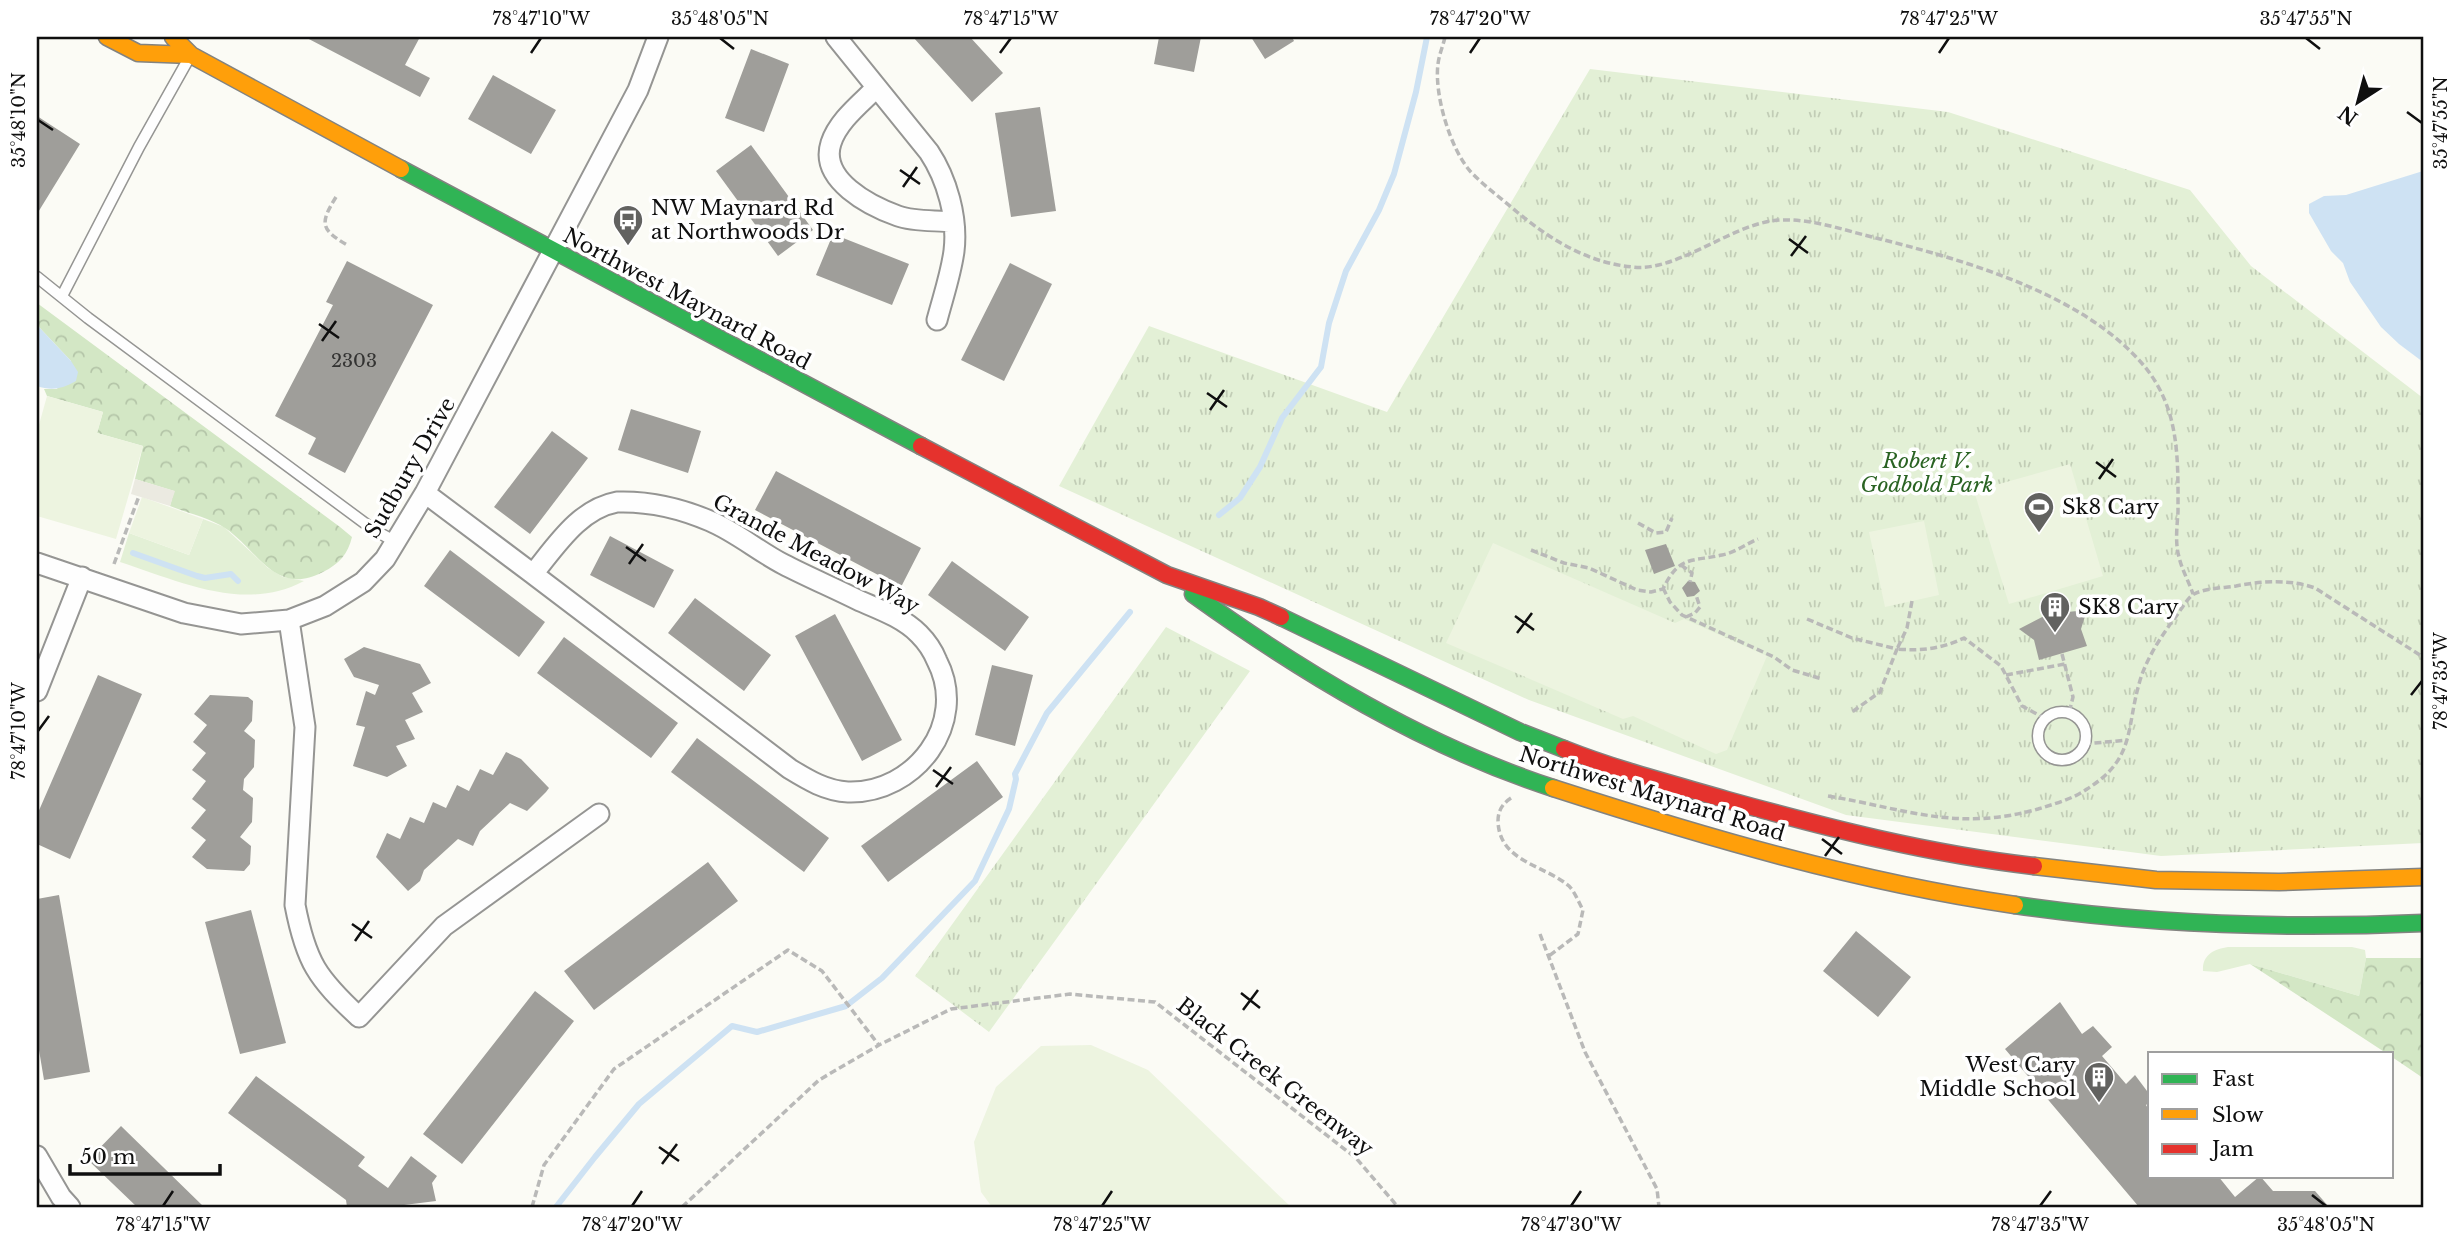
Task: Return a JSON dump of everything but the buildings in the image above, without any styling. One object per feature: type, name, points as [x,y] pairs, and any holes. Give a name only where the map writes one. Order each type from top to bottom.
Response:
[{"type":"main road","name":"Northwest Maynard Road","points":[[107,37],[138,53],[191,55]]},
{"type":"main road","name":"Northwest Maynard Road","points":[[173,37],[191,55],[553,252],[1167,575],[1259,607],[1520,732],[1640,775],[1771,814],[1894,844],[2006,863],[2182,891],[2279,882],[2423,877]]},
{"type":"main road","name":"Northwest Maynard Road","points":[[1167,575],[1244,632],[1390,716],[1493,766],[1612,808],[1748,849],[1908,888],[2040,909],[2236,926],[2423,923]]},
{"type":"main road","points":[[2182,891],[2182,923]]},
{"type":"street","name":"Sudbury Drive","points":[[37,564],[82,577],[184,614],[241,624],[289,620],[325,606],[363,582],[396,542],[425,493],[638,90],[658,37]]},
{"type":"street","points":[[836,37],[929,152],[942,172],[953,222],[954,250],[937,320]]},
{"type":"street","points":[[876,88],[839,126],[831,144],[830,160],[839,178],[850,191],[901,217],[953,222]]},
{"type":"street","name":"Grande Meadow Way","points":[[425,493],[533,575],[790,769],[810,781],[828,789],[846,792],[884,788],[902,779],[918,766],[935,744],[943,727],[947,711],[944,677],[939,663],[921,636],[897,618],[781,563],[708,520],[656,504],[637,502],[603,505],[590,511],[577,523],[533,575]]},
{"type":"street","points":[[37,691],[82,577]]},
{"type":"street","points":[[289,620],[305,727],[295,905],[299,926],[314,968],[327,987],[359,1017],[444,926],[599,814]]},
{"type":"street","points":[[37,1156],[61,1197],[70,1207]]},
{"type":"lane","points":[[62,296],[139,147],[191,55]]},
{"type":"lane","points":[[37,277],[374,530],[396,542]]},
{"type":"lane","points":[[2069,713],[2076,717],[2085,730],[2084,744],[2074,757],[2066,760],[2051,757],[2045,753],[2038,738],[2039,731],[2046,719],[2053,714],[2069,713]]},
{"type":"path","points":[[1445,37],[1438,64],[1437,84],[1442,108],[1461,159],[1485,185],[1536,227],[1584,255],[1622,266],[1650,268],[1762,223],[1791,220],[1934,253],[2004,276],[2036,290],[2097,324],[2147,369],[2168,405],[2178,449],[2179,556],[2193,594]]},
{"type":"path","points":[[336,197],[326,215],[325,227],[330,236],[347,245]]},
{"type":"path","points":[[114,564],[139,496]]},
{"type":"path","points":[[1638,523],[1656,533],[1666,532],[1672,518]]},
{"type":"path","points":[[1531,550],[1564,563],[1589,568],[1637,590],[1651,592],[1663,588],[1667,579],[1680,565],[1695,558],[1723,555],[1758,539]]},
{"type":"path","points":[[1680,565],[1692,573],[1690,582]]},
{"type":"path","points":[[1828,796],[1937,818],[1969,820],[2021,814],[2075,796],[2108,772],[2128,740],[2139,683],[2149,659],[2169,625],[2193,594],[2242,585],[2302,583],[2315,588],[2423,657]]},
{"type":"path","points":[[1663,588],[1670,602],[1686,617],[1774,657],[1792,670],[1822,679]]},
{"type":"path","points":[[1686,617],[1700,607],[1696,594]]},
{"type":"path","points":[[1852,712],[1880,692],[1907,628],[1912,601]]},
{"type":"path","points":[[1807,619],[1852,638],[1898,649],[1924,651],[1950,645],[1964,638],[2001,666],[2022,706],[2046,719]]},
{"type":"path","points":[[2062,653],[2073,697],[2069,713]]},
{"type":"path","points":[[2006,675],[2065,664]]},
{"type":"path","points":[[2084,744],[2128,740]]},
{"type":"path","points":[[1519,796],[1507,800],[1500,809],[1499,827],[1503,840],[1517,858],[1570,887],[1583,910],[1578,934],[1549,956]]},
{"type":"path","points":[[1540,934],[1585,1052],[1657,1189],[1659,1207]]},
{"type":"path","points":[[532,1207],[544,1165],[614,1069],[788,950],[822,971],[879,1045]]},
{"type":"path","name":"Black Creek Greenway","points":[[682,1207],[819,1080],[879,1045],[951,1009],[1070,993],[1155,1002],[1356,1158],[1398,1207]]},
{"type":"green space","name":"Robert V. Godbold Park","points":[[1590,69],[1948,112],[2190,190],[2251,266],[2423,398],[2423,843],[2161,856],[1846,815],[1529,700],[1059,486],[1149,326],[1387,412]]},
{"type":"green space","points":[[37,303],[352,537],[342,558],[329,569],[306,578],[292,579],[280,575],[219,524],[170,506],[174,491],[135,479],[143,446],[97,433],[103,412],[47,396],[44,389],[57,389],[71,361],[37,325]]},
{"type":"green space","points":[[47,396],[103,412],[97,433],[143,446],[116,539],[37,516],[37,432]]},
{"type":"green space","name":"Sk8 Cary","points":[[2070,464],[2103,576],[2009,604],[1974,491]]},
{"type":"green space","points":[[142,497],[203,519],[189,555],[129,533]]},
{"type":"green space","points":[[203,519],[224,527],[268,568],[283,577],[304,581],[281,590],[235,594],[188,585],[120,562],[129,533],[189,555]]},
{"type":"green space","points":[[1924,521],[1939,595],[1885,607],[1869,532]]},
{"type":"green space","points":[[1493,543],[1675,623],[1684,619],[1767,656],[1727,750],[1716,754],[1633,716],[1623,719],[1446,643]]},
{"type":"green space","points":[[1166,627],[1250,671],[989,1032],[915,976]]},
{"type":"green space","points":[[2228,947],[2352,947],[2365,950],[2359,996],[2250,964],[2217,972],[2203,971],[2203,965],[2210,954]]},
{"type":"green space","points":[[2366,958],[2423,958],[2423,1078],[2394,1058],[2394,1052],[2384,1052],[2250,964],[2359,996]]},
{"type":"green space","points":[[1091,1045],[1148,1070],[1291,1207],[992,1207],[981,1192],[974,1142],[996,1087],[1041,1046]]},
{"type":"shaded area","points":[[135,479],[175,491],[170,506],[131,494]]},
{"type":"water","points":[[2423,171],[2423,362],[2381,327],[2350,282],[2343,263],[2331,251],[2309,213],[2309,204],[2324,196],[2346,195]]},
{"type":"water","points":[[37,325],[71,361],[78,372],[76,381],[57,388],[37,386]]},
{"type":"waterway","points":[[1219,515],[1240,498],[1260,467],[1282,418],[1321,367],[1329,323],[1346,271],[1379,210],[1394,174],[1416,92],[1427,37]]},
{"type":"waterway","points":[[133,553],[197,576],[205,578],[231,574],[238,581]]},
{"type":"waterway","points":[[556,1207],[639,1104],[732,1026],[757,1032],[846,1006],[882,978],[975,881],[1009,809],[1015,774],[1047,713],[1130,612]]},
{"type":"traffic: fast","points":[[401,169],[921,446]]},
{"type":"traffic: fast","points":[[1193,594],[1278,652],[1366,705],[1458,751],[1553,788]]},
{"type":"traffic: fast","points":[[1281,617],[1520,732],[1564,749]]},
{"type":"traffic: fast","points":[[2015,905],[2116,917],[2218,924],[2320,926],[2423,923]]},
{"type":"traffic: slow","points":[[107,37],[138,53],[191,55]]},
{"type":"traffic: slow","points":[[173,37],[191,55],[401,169]]},
{"type":"traffic: slow","points":[[1553,788],[1667,824],[1839,871],[2015,905]]},
{"type":"traffic: slow","points":[[2034,866],[2156,880],[2279,882],[2423,877]]},
{"type":"traffic: jam","points":[[921,446],[1167,575],[1281,617]]},
{"type":"traffic: jam","points":[[1564,749],[1645,776],[1841,830],[1956,855],[2034,866]]},
{"type":"place","name":"NW Maynard Rd at Northwoods Dr","points":[[628,247]]},
{"type":"place","name":"Sk8 Cary","points":[[2039,534]]},
{"type":"place","name":"SK8 Cary","points":[[2055,634]]},
{"type":"place","name":"West Cary Middle School","points":[[2099,1104]]}]
